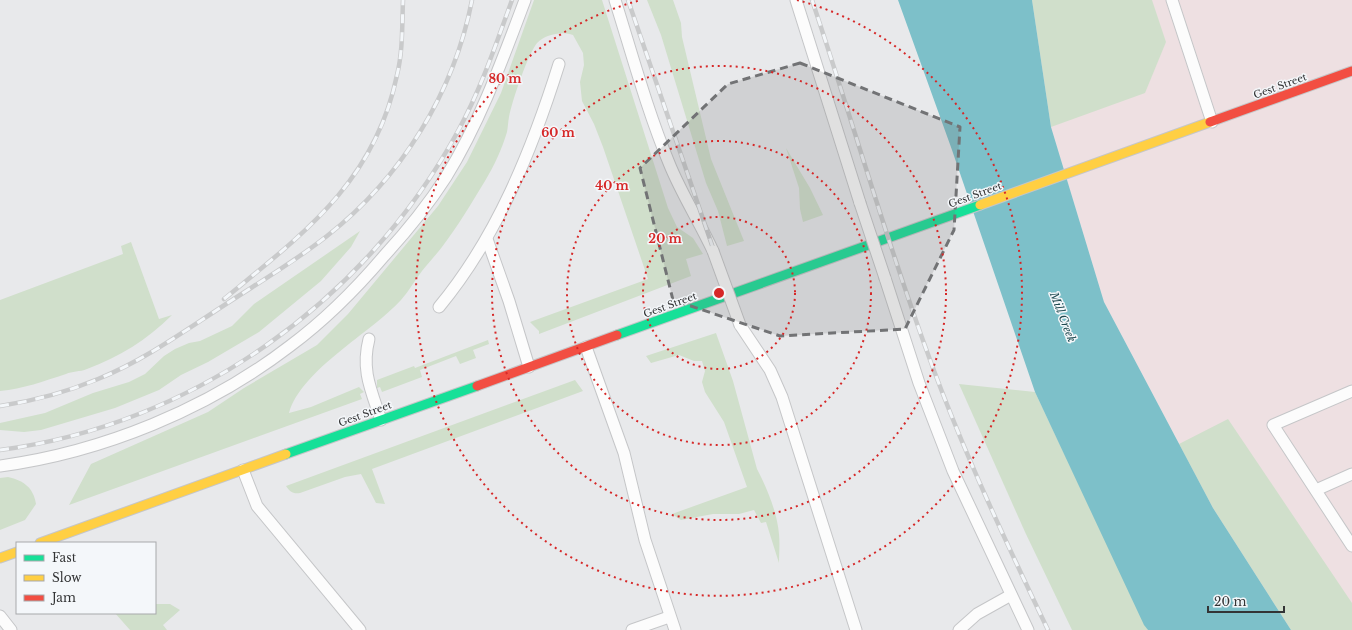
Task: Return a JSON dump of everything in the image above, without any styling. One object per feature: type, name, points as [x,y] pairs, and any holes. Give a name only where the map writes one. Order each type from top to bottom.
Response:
[{"type":"street","name":"Gest Street","points":[[43,542],[902,232],[1352,72]]},
{"type":"street","points":[[0,558],[16,552]]},
{"type":"lane","points":[[0,466],[76,450],[142,428],[179,412],[218,393],[255,370],[308,331],[354,290],[431,200],[446,177],[481,113],[525,0]]},
{"type":"lane","points":[[615,0],[655,127],[668,162],[693,216],[712,251],[740,325],[770,370],[782,397],[856,630]]},
{"type":"lane","points":[[796,0],[884,278],[919,382],[952,471],[1028,630]]},
{"type":"lane","points":[[1172,0],[1212,122]]},
{"type":"lane","points":[[439,307],[461,279],[486,239],[530,146],[559,64]]},
{"type":"lane","points":[[486,239],[509,301],[529,367]]},
{"type":"lane","points":[[369,339],[366,356],[366,370],[370,390],[381,420]]},
{"type":"lane","points":[[586,346],[624,453],[645,540],[675,630]]},
{"type":"lane","points":[[1352,391],[1273,425],[1352,546]]},
{"type":"lane","points":[[243,470],[257,506],[360,630]]},
{"type":"lane","points":[[1316,490],[1352,474]]},
{"type":"lane","points":[[959,630],[977,614],[1011,595]]},
{"type":"lane","points":[[0,616],[11,630]]},
{"type":"lane","points":[[632,630],[670,617]]},
{"type":"highlighted area","points":[[800,63],[960,127],[954,230],[905,329],[780,336],[673,300],[640,168],[728,84]]},
{"type":"shaded area","points":[[1032,0],[1352,0],[1352,630],[1291,630],[1213,508],[1104,302],[1051,127]]},
{"type":"green space","points":[[534,0],[602,0],[668,208],[677,227],[693,238],[703,254],[686,259],[691,276],[539,334],[539,331],[530,322],[648,279],[603,147],[594,124],[582,101],[580,82],[584,65],[583,53],[573,35],[559,33],[549,35],[537,43],[529,57],[513,100],[507,132],[495,163],[454,231],[401,300],[388,313],[339,352],[308,381],[296,397],[289,413],[311,407],[359,387],[364,392],[360,394],[362,399],[69,505],[91,464],[208,412],[244,388],[317,345],[348,314],[438,206],[467,162],[501,93]]},
{"type":"green space","points":[[647,0],[673,0],[681,23],[682,37],[711,159],[744,241],[727,246],[718,211],[706,183],[661,35]]},
{"type":"green space","points":[[1032,0],[1152,0],[1166,42],[1145,93],[1051,127]]},
{"type":"green space","points":[[786,148],[810,188],[823,215],[803,222],[800,209],[799,188]]},
{"type":"green space","points":[[360,231],[351,247],[321,281],[259,332],[208,362],[181,375],[159,390],[115,408],[41,430],[24,432],[0,430],[0,423],[45,413],[93,393],[129,382],[145,374],[164,356],[175,349],[189,343],[200,341],[232,326],[254,304]]},
{"type":"green space","points":[[131,242],[159,319],[172,315],[143,340],[99,364],[84,370],[68,373],[33,384],[0,391],[0,300],[123,254],[121,246]]},
{"type":"green space","points":[[716,333],[733,381],[757,469],[774,509],[778,526],[779,563],[766,522],[761,523],[754,510],[739,514],[713,514],[681,520],[672,514],[747,487],[724,422],[705,392],[702,382],[705,371],[702,361],[694,361],[679,355],[651,363],[646,356]]},
{"type":"green space","points":[[488,340],[489,344],[473,350],[476,358],[460,364],[456,356],[420,370],[422,377],[382,392],[380,387],[377,388],[377,380],[414,366],[415,368]]},
{"type":"green space","points":[[575,380],[583,391],[372,469],[385,504],[376,503],[361,474],[345,477],[300,493],[292,492],[286,486]]},
{"type":"green space","points":[[959,384],[1035,392],[1148,630],[1072,630],[1025,532]]},
{"type":"green space","points":[[1228,419],[1352,603],[1352,630],[1291,630],[1213,508],[1179,444]]},
{"type":"green space","points":[[8,477],[27,486],[33,493],[36,504],[25,520],[0,530],[0,478]]},
{"type":"green space","points":[[156,604],[170,604],[180,610],[163,625],[167,630],[130,630],[116,614],[156,614]]},
{"type":"water","name":"Mill Creek","points":[[898,0],[1032,0],[1051,127],[1104,302],[1213,508],[1291,630],[1148,630],[1144,625],[1035,392],[952,150]]},
{"type":"railway","points":[[224,299],[308,228],[332,203],[353,176],[372,146],[386,113],[399,66],[403,0]]},
{"type":"railway","points":[[0,406],[25,402],[62,392],[98,379],[131,364],[178,336],[289,264],[327,236],[354,213],[378,188],[401,160],[438,100],[452,68],[464,34],[472,0]]},
{"type":"railway","points":[[0,450],[71,436],[140,414],[205,383],[267,345],[324,300],[375,249],[420,192],[458,131],[474,99],[488,66],[512,0]]},
{"type":"railway","points":[[628,0],[714,251]]},
{"type":"railway","points":[[812,0],[898,269],[942,392],[985,495],[1048,630]]},
{"type":"traffic: fast","points":[[617,335],[980,205]]},
{"type":"traffic: fast","points":[[286,454],[477,386]]},
{"type":"traffic: slow","points":[[980,205],[1210,122]]},
{"type":"traffic: slow","points":[[43,542],[286,454]]},
{"type":"traffic: slow","points":[[0,558],[16,552]]},
{"type":"traffic: jam","points":[[1210,122],[1352,71]]},
{"type":"traffic: jam","points":[[477,386],[617,335]]}]
